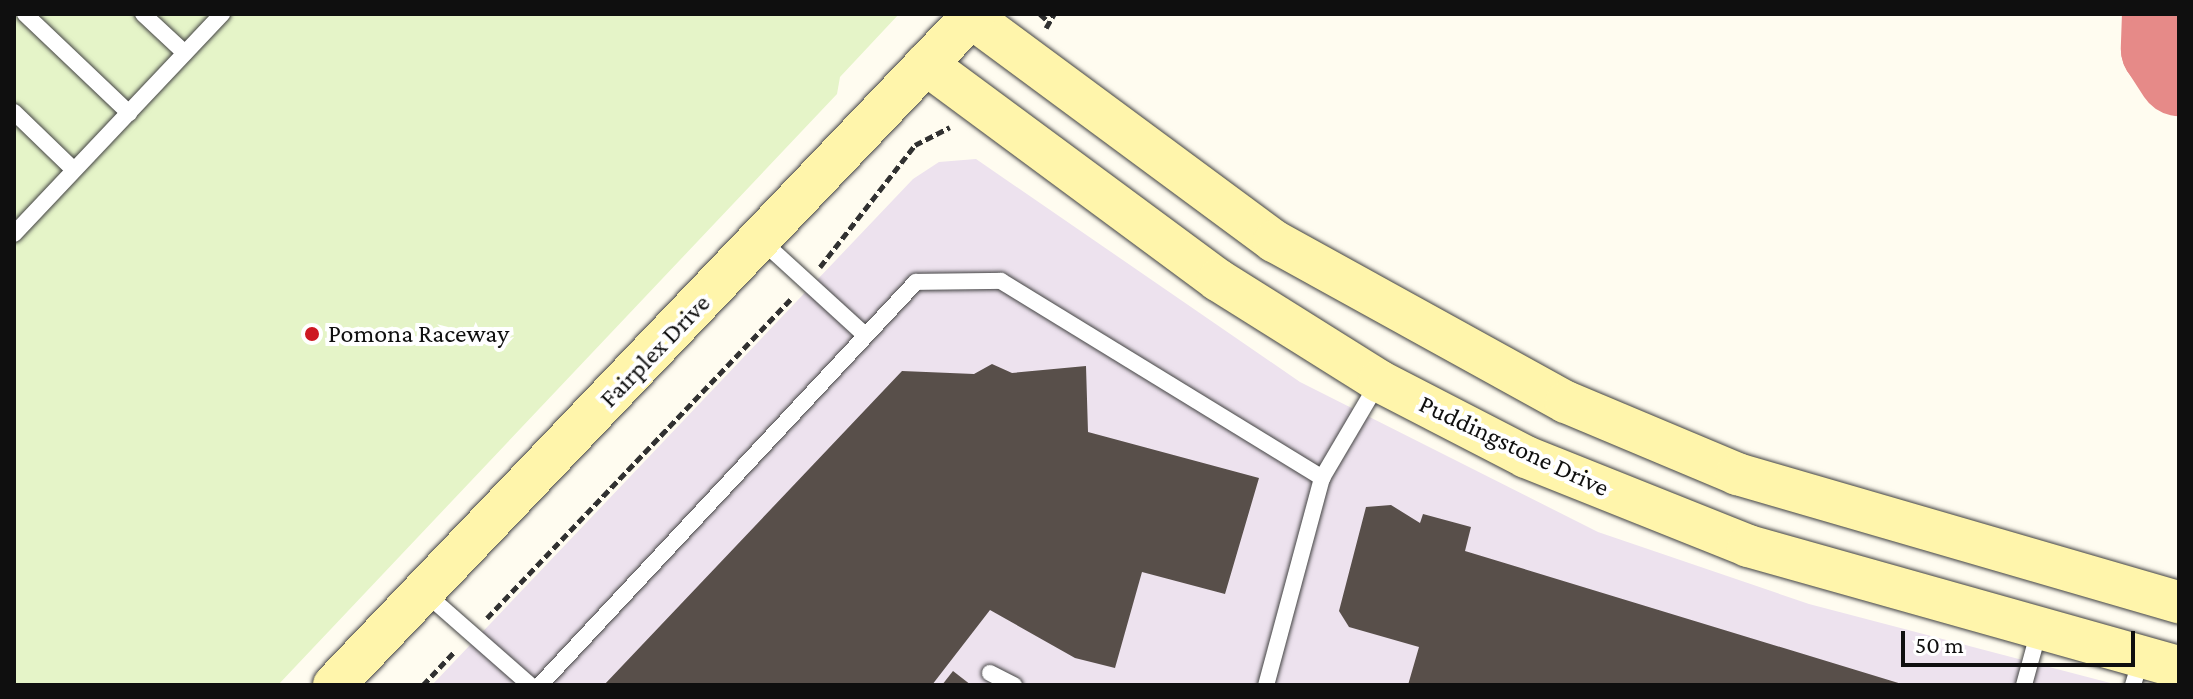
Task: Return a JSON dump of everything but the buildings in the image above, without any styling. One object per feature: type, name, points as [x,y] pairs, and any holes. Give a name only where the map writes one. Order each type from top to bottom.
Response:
[{"type":"street","name":"Fairplex Drive","points":[[334,685],[972,15]]},
{"type":"street","points":[[972,15],[1274,241],[1566,402],[1737,474],[2179,602]]},
{"type":"street","name":"Puddingstone Drive","points":[[926,64],[1218,280],[1379,381],[1526,457],[1748,546],[2039,629],[2151,670]]},
{"type":"lane","points":[[25,14],[129,113]]},
{"type":"lane","points":[[143,14],[185,53]]},
{"type":"lane","points":[[16,227],[222,14]]},
{"type":"lane","points":[[14,112],[74,170]]},
{"type":"lane","points":[[761,240],[865,335]]},
{"type":"lane","points":[[540,685],[916,282],[1001,281],[1322,478]]},
{"type":"lane","points":[[1266,685],[1322,478],[1379,381]]},
{"type":"lane","points":[[423,591],[530,685]]},
{"type":"lane","points":[[2024,685],[2039,629]]},
{"type":"lane","points":[[990,673],[1014,685]]},
{"type":"path","points":[[1040,14],[1050,23],[1054,14]]},
{"type":"path","points":[[423,685],[808,280],[915,145],[944,134]]},
{"type":"shaded area","points":[[976,159],[1300,382],[1598,532],[1809,604],[2118,685],[432,685],[913,179],[939,162]]},
{"type":"green space","name":"Pomona Raceway","points":[[14,14],[899,14],[840,77],[837,94],[278,685],[14,685]]},
{"type":"taxiway","points":[[2164,14],[2163,49],[2179,74]]},
{"type":"place","name":"Pomona Raceway","points":[[312,334]]}]
